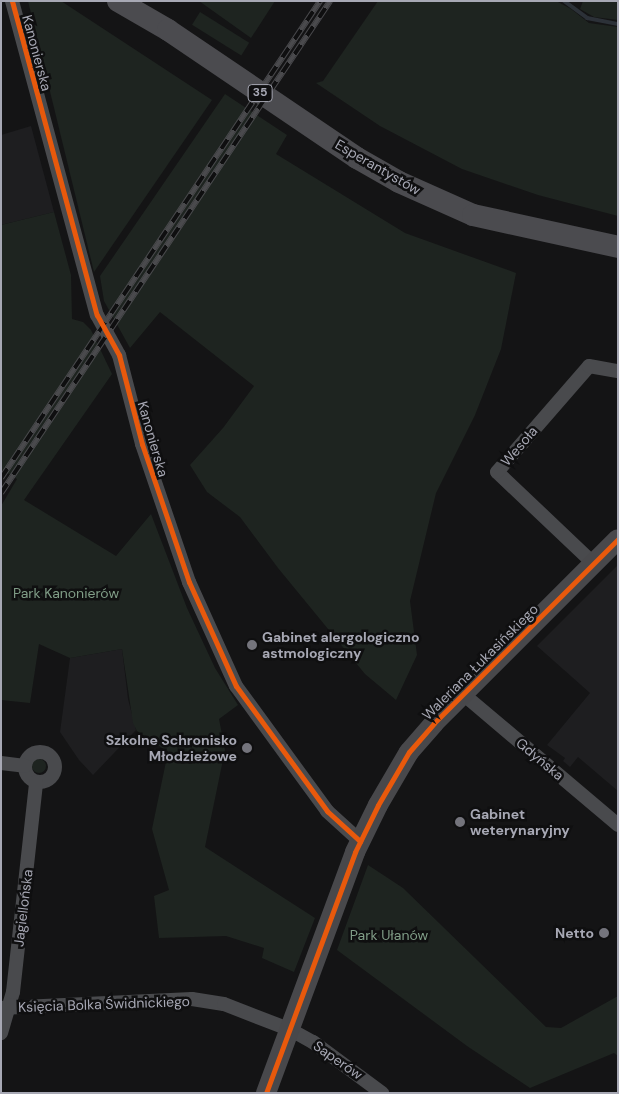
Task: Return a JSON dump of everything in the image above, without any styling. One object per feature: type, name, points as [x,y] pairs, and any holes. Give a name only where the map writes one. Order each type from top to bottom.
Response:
[{"type":"main road","name":"Esperantystów","points":[[118,1],[164,28]]},
{"type":"main road","name":"Esperantystów","points":[[127,1],[357,158],[427,196],[472,215],[618,247]]},
{"type":"street","name":"Kanonierska","points":[[12,1],[96,315],[119,355],[142,444],[189,582],[236,686],[327,811],[360,842]]},
{"type":"street","name":"Wesoła","points":[[593,563],[497,472],[589,366],[618,371]]},
{"type":"street","name":"Waleriana Łukasińskiego","points":[[266,1093],[360,842],[378,805],[409,752],[434,722],[618,539]]},
{"type":"street","name":"Gdyńska","points":[[463,694],[618,825]]},
{"type":"street","points":[[44,753],[52,758],[55,768],[51,778],[36,782],[28,776],[25,766],[26,761],[34,754],[44,753]]},
{"type":"street","points":[[1,763],[25,766]]},
{"type":"street","name":"Jagiellońska","points":[[1,1033],[5,1008],[13,992],[36,782]]},
{"type":"street","name":"Księcia Bolka Świdnickiego","points":[[5,1008],[192,999],[224,1004],[291,1030]]},
{"type":"street","name":"Saperów","points":[[291,1030],[321,1047],[382,1093]]},
{"type":"shaded area","points":[[31,126],[54,212],[1,225],[1,135]]},
{"type":"shaded area","points":[[618,565],[618,791],[578,757],[570,767],[563,761],[565,758],[547,745],[590,693],[537,646]]},
{"type":"shaded area","points":[[122,649],[128,699],[136,730],[93,775],[79,760],[60,732],[70,658]]},
{"type":"green space","points":[[28,1],[61,1],[212,100],[94,272]]},
{"type":"green space","points":[[199,1],[275,1],[251,38]]},
{"type":"green space","points":[[378,1],[556,1],[571,9],[589,23],[618,27],[618,216],[538,195],[462,169],[380,126],[316,83],[323,81]]},
{"type":"green space","points":[[583,1],[618,1],[618,20],[594,17],[580,9]]},
{"type":"green space","points":[[200,12],[249,43],[241,55],[192,25]]},
{"type":"green space","points":[[225,94],[287,135],[276,154],[405,233],[516,273],[501,349],[475,415],[436,493],[410,601],[417,655],[396,700],[365,674],[278,568],[240,517],[207,492],[190,465],[223,428],[254,386],[160,312],[130,348],[104,301],[100,276]]},
{"type":"green space","name":"Park Kanonierów","points":[[54,212],[71,275],[72,319],[83,322],[91,330],[112,374],[24,500],[116,556],[151,514],[187,608],[215,668],[238,705],[219,719],[225,750],[205,847],[315,918],[294,972],[262,958],[264,948],[226,936],[159,938],[154,896],[169,890],[152,829],[168,752],[137,731],[133,723],[122,649],[70,658],[39,644],[30,703],[1,700],[1,506],[17,479],[1,469],[1,225]]},
{"type":"green space","points":[[36,759],[42,759],[46,766],[42,773],[36,773],[32,769],[32,763]]},
{"type":"green space","name":"Park Ułanów","points":[[368,865],[403,888],[546,1027],[561,1028],[618,996],[618,1056],[614,1053],[530,1088],[467,1046],[337,950]]},
{"type":"waterway","points":[[564,1],[587,18],[618,24]]},
{"type":"railway","points":[[1,478],[320,1]]},
{"type":"railway","points":[[1,493],[330,1]]},
{"type":"cycle path","points":[[12,1],[97,315],[119,355],[142,444],[189,582],[236,686],[327,811],[360,841]]},
{"type":"cycle path","points":[[266,1093],[355,852],[378,805],[409,752],[434,723],[618,539]]},
{"type":"place","name":"Gabinet alergologiczno astmologiczny","points":[[252,645]]},
{"type":"place","name":"Szkolne Schronisko Młodzieżowe","points":[[247,748]]},
{"type":"place","name":"Gabinet weterynaryjny","points":[[460,822]]},
{"type":"place","name":"Netto","points":[[604,933]]}]
